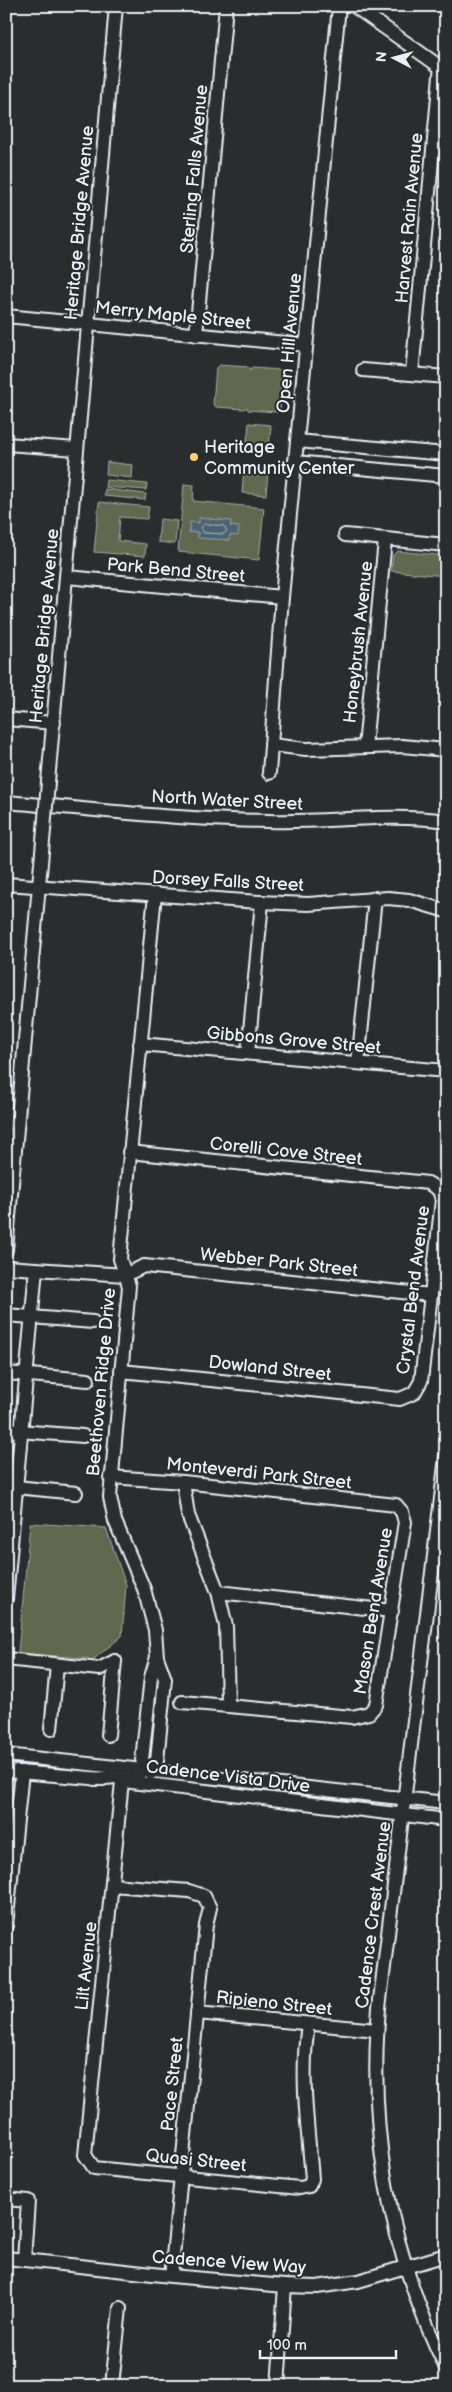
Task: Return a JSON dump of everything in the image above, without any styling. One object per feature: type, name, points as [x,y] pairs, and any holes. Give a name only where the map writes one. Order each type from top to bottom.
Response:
[{"type":"street","name":"Heritage Bridge Avenue","points":[[6,1250],[116,6]]},
{"type":"street","name":"Sterling Falls Avenue","points":[[196,335],[226,6]]},
{"type":"street","name":"Open Hill Avenue","points":[[269,773],[282,597],[339,6]]},
{"type":"street","points":[[354,6],[444,68]]},
{"type":"street","name":"Harvest Rain Avenue","points":[[412,373],[444,68]]},
{"type":"street","name":"Merry Maple Street","points":[[6,316],[306,345]]},
{"type":"street","points":[[363,370],[446,377]]},
{"type":"street","points":[[297,441],[446,454]]},
{"type":"street","points":[[6,444],[77,449]]},
{"type":"street","points":[[295,462],[446,476]]},
{"type":"street","points":[[345,535],[446,545]]},
{"type":"street","name":"Honeybrush Avenue","points":[[366,747],[385,540]]},
{"type":"street","name":"Park Bend Street","points":[[67,577],[282,597]]},
{"type":"street","points":[[6,718],[54,723]]},
{"type":"street","points":[[271,745],[327,750],[402,746],[446,750]]},
{"type":"street","name":"North Water Street","points":[[6,802],[228,820],[312,821],[396,816],[446,821]]},
{"type":"street","name":"Dorsey Falls Street","points":[[6,884],[308,904],[375,898],[409,900],[446,911]]},
{"type":"street","name":"Beethoven Ridge Drive","points":[[149,1769],[142,1760],[151,1677],[157,1657],[154,1630],[144,1589],[115,1521],[110,1497],[110,1477],[129,1286],[120,1258],[128,1152],[155,894]]},
{"type":"street","points":[[358,1063],[375,898]]},
{"type":"street","points":[[248,1053],[262,902]]},
{"type":"street","name":"Gibbons Grove Street","points":[[140,1044],[446,1071]]},
{"type":"street","name":"Corelli Cove Street","points":[[128,1152],[428,1183],[439,1190]]},
{"type":"street","name":"Crystal Bend Avenue","points":[[414,1394],[421,1381],[442,1200],[439,1190]]},
{"type":"street","name":"Webber Park Street","points":[[125,1275],[144,1266],[431,1295]]},
{"type":"street","points":[[6,1267],[125,1275]]},
{"type":"street","points":[[6,1599],[13,1492],[21,1431],[36,1269]]},
{"type":"street","points":[[6,1315],[93,1322]]},
{"type":"street","name":"Dowland Street","points":[[121,1371],[400,1399],[414,1394]]},
{"type":"street","points":[[6,1373],[88,1380]]},
{"type":"street","points":[[6,1430],[83,1436]]},
{"type":"street","name":"Cadence Crest Avenue","points":[[446,1457],[377,2030],[375,2072],[380,2147],[388,2200],[406,2268],[424,2322],[446,2368]]},
{"type":"street","name":"Monteverdi Park Street","points":[[110,1477],[182,1482],[396,1505],[402,1512]]},
{"type":"street","points":[[182,1482],[188,1515],[218,1592],[226,1626],[228,1704],[182,1702]]},
{"type":"street","points":[[13,1492],[76,1493]]},
{"type":"street","name":"Mason Bend Avenue","points":[[228,1704],[352,1717],[369,1713],[376,1705],[392,1611],[405,1522],[402,1512]]},
{"type":"street","points":[[218,1592],[392,1611]]},
{"type":"street","points":[[6,1659],[99,1669],[115,1661],[108,1735]]},
{"type":"street","points":[[51,1729],[57,1665]]},
{"type":"street","name":"Cadence Vista Drive","points":[[6,1755],[149,1769],[446,1804]]},
{"type":"street","points":[[95,1779],[133,1776],[149,1769],[163,1786]]},
{"type":"street","name":"Cadence Vista Drive","points":[[6,1771],[122,1781],[446,1820]]},
{"type":"street","points":[[6,1926],[22,1772]]},
{"type":"street","name":"Lilt Avenue","points":[[85,2155],[122,1781]]},
{"type":"street","points":[[278,1799],[287,1785]]},
{"type":"street","name":"Pace Street","points":[[112,1885],[189,1892],[204,1896],[210,1908],[206,1925],[171,2276]]},
{"type":"street","name":"Ripieno Street","points":[[197,2012],[308,2025],[377,2030]]},
{"type":"street","name":"Quasi Street","points":[[85,2155],[94,2168],[300,2188],[309,2186],[312,2179],[304,2088],[304,2051],[308,2025]]},
{"type":"street","points":[[6,2199],[28,2201],[24,2260]]},
{"type":"street","name":"Cadence View Way","points":[[6,2258],[171,2276],[317,2287],[358,2281],[446,2255]]},
{"type":"street","points":[[278,2386],[286,2286]]},
{"type":"street","points":[[112,2386],[120,2308]]},
{"type":"green space","points":[[219,365],[248,367],[250,371],[252,368],[281,370],[283,374],[280,410],[277,412],[248,410],[247,407],[244,409],[216,407],[213,404],[216,368]]},
{"type":"green space","points":[[249,423],[271,425],[269,449],[265,448],[264,451],[246,449]]},
{"type":"green space","points":[[107,462],[133,465],[132,478],[106,475]]},
{"type":"green space","points":[[244,466],[262,468],[262,471],[268,472],[266,495],[242,493]]},
{"type":"green space","points":[[106,480],[147,484],[146,490],[105,487]]},
{"type":"green space","points":[[184,484],[194,485],[193,501],[264,508],[259,560],[178,552]],"holes":[[[200,518],[230,521],[230,526],[239,527],[229,535],[229,540],[198,537],[198,532],[189,532],[190,523],[199,523]]]},
{"type":"green space","points":[[105,489],[146,494],[145,500],[104,496]]},
{"type":"green space","points":[[99,502],[149,507],[147,519],[120,517],[118,541],[146,544],[145,556],[94,552]]},
{"type":"green space","points":[[160,519],[177,521],[175,544],[158,542]]},
{"type":"green space","points":[[398,551],[446,556],[446,576],[391,571],[393,555]]},
{"type":"green space","points":[[30,1523],[106,1528],[126,1585],[122,1636],[94,1659],[18,1653]]},
{"type":"water","points":[[199,518],[231,521],[230,526],[239,527],[238,536],[230,535],[229,540],[198,538],[198,532],[189,532],[190,522],[199,523]]},
{"type":"place","name":"Heritage Community Center","points":[[194,457]]}]
